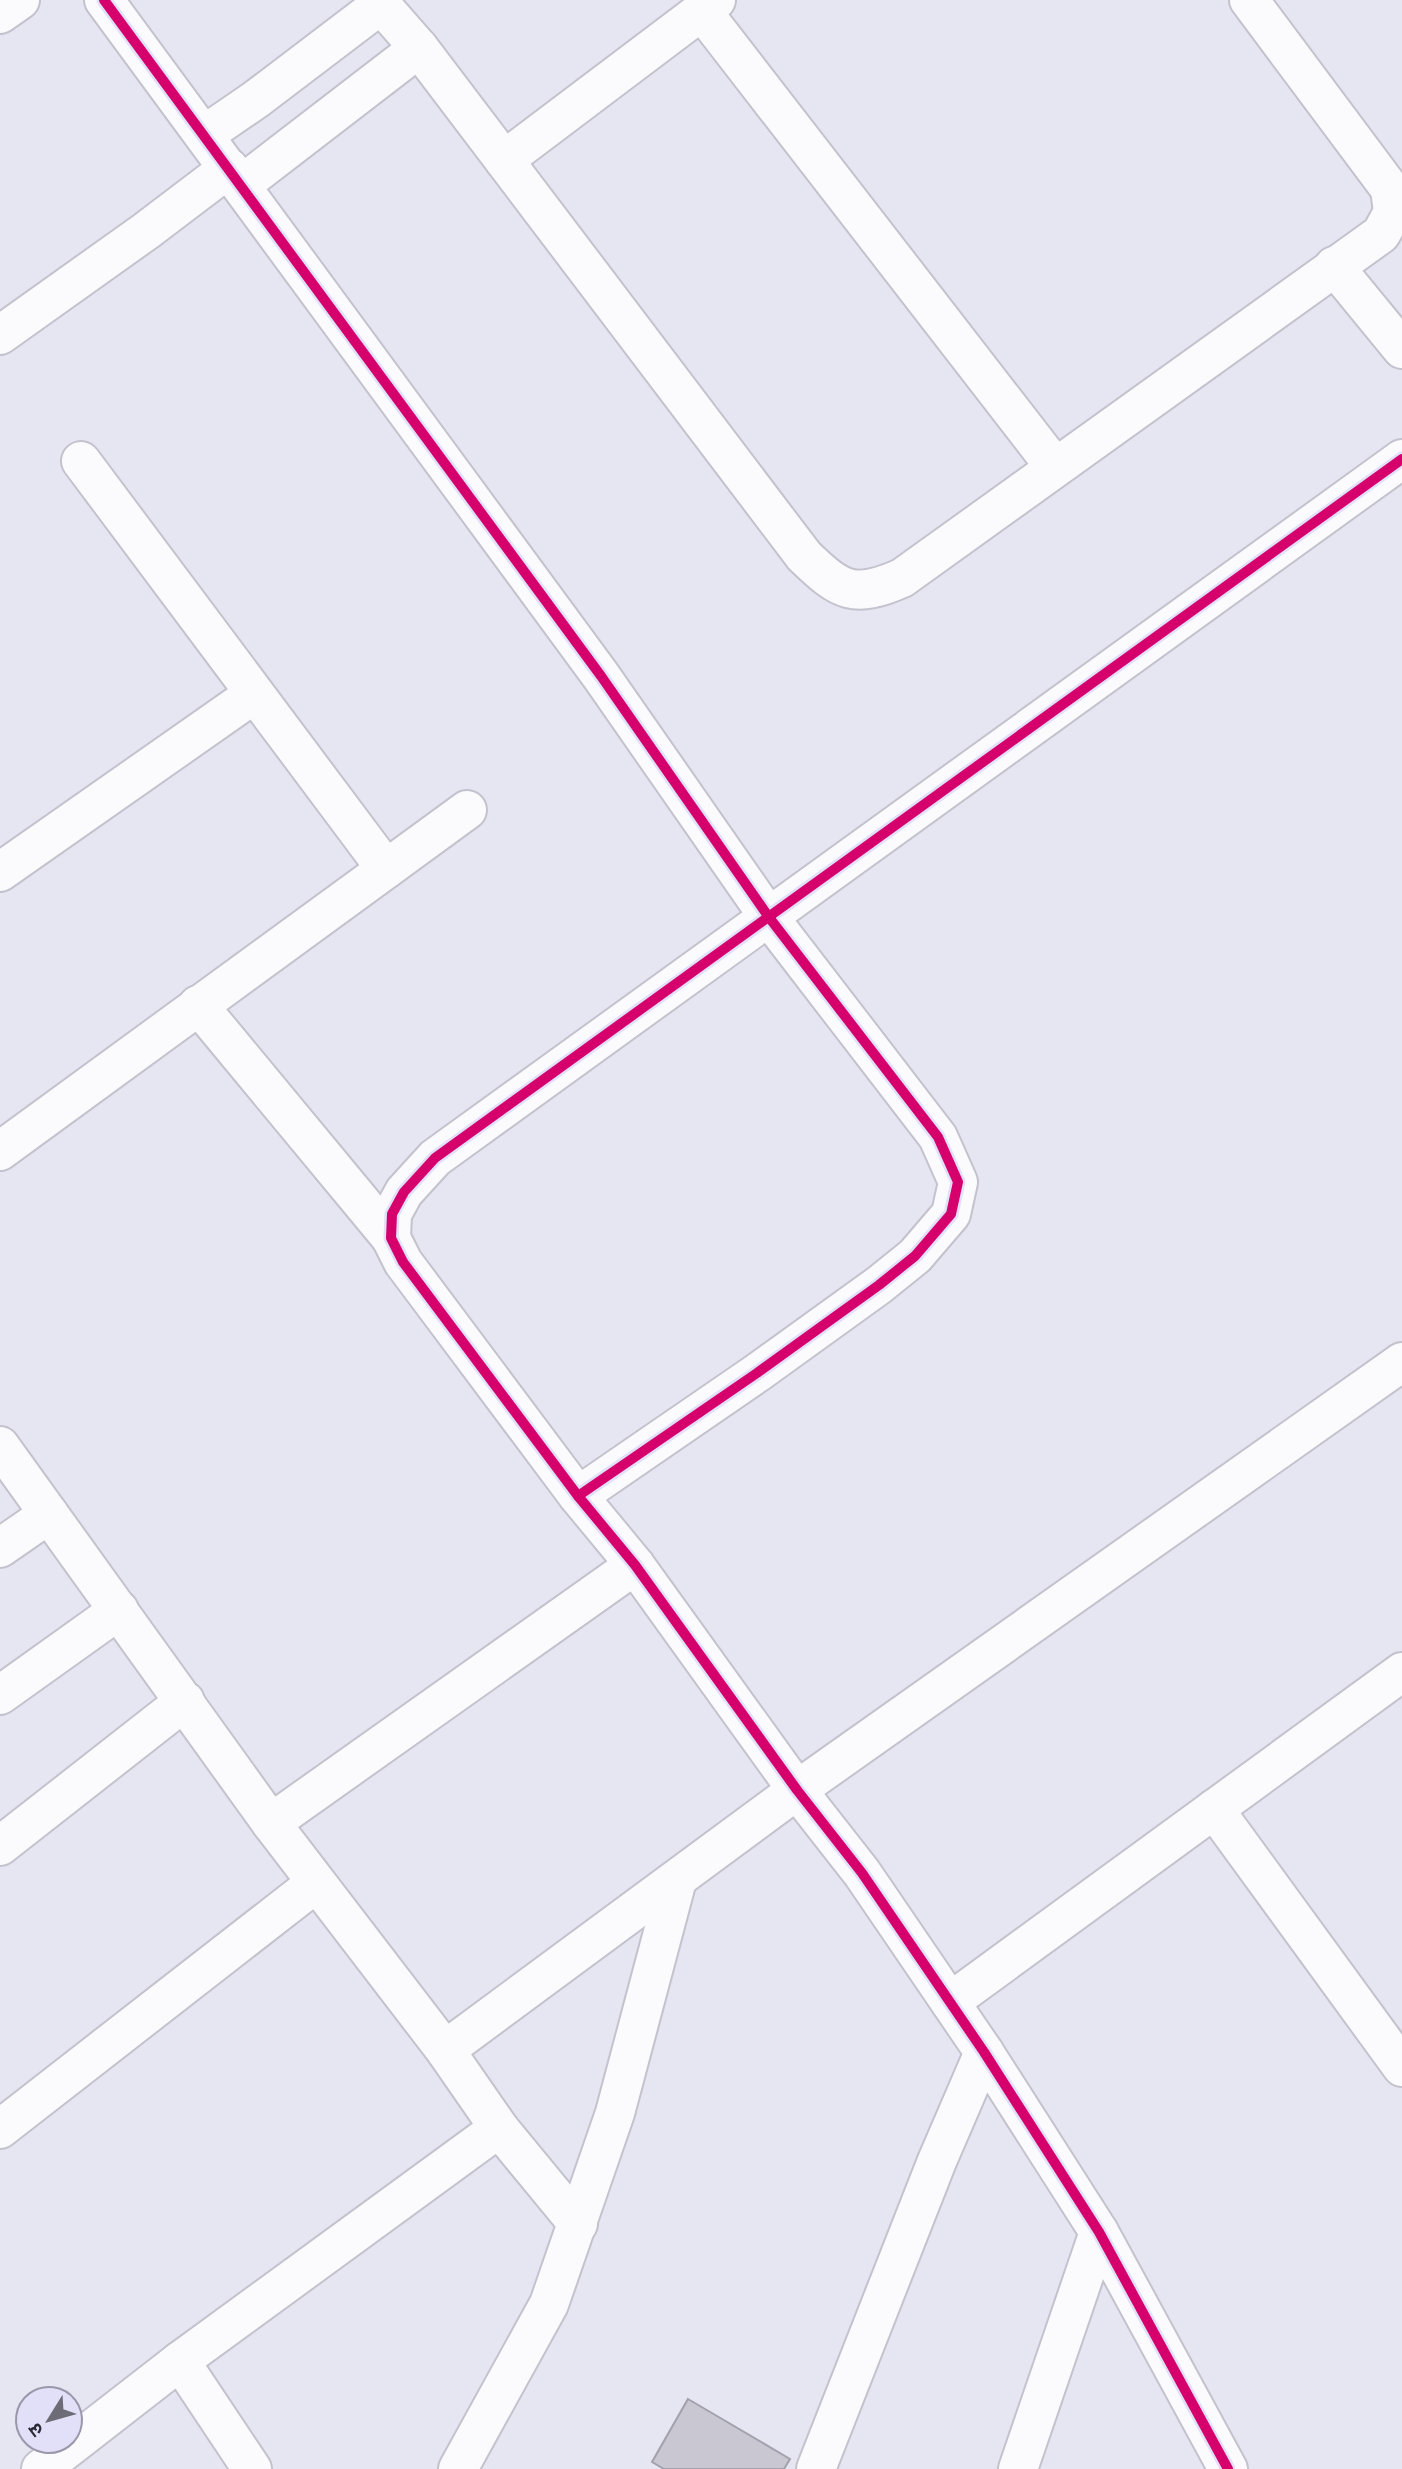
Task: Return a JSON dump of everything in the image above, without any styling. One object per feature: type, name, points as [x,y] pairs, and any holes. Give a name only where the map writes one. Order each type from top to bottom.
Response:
[{"type":"street","points":[[0,14],[20,0]]},
{"type":"street","points":[[104,0],[601,676],[768,916],[938,1137],[958,1182],[951,1214],[915,1256],[879,1285],[578,1496]]},
{"type":"street","points":[[204,135],[255,100],[379,2],[419,48],[804,556],[823,575],[848,590],[876,589],[902,578],[1381,234],[1392,212],[1390,189],[1248,0]]},
{"type":"street","points":[[504,160],[709,6],[1055,467]]},
{"type":"street","points":[[0,335],[146,231],[235,176],[419,48]]},
{"type":"street","points":[[1334,266],[1402,349]]},
{"type":"street","points":[[391,1238],[392,1214],[404,1192],[435,1158],[1402,459]]},
{"type":"street","points":[[81,461],[386,870]]},
{"type":"street","points":[[0,872],[254,694]]},
{"type":"street","points":[[0,1151],[467,810]]},
{"type":"street","points":[[198,1005],[391,1238],[428,1297],[578,1496],[635,1565],[797,1790],[862,1874],[984,2052],[1099,2232],[1228,2469]]},
{"type":"street","points":[[445,2050],[797,1790],[1402,1362]]},
{"type":"street","points":[[0,1446],[271,1823],[445,2050],[499,2128],[578,2224]]},
{"type":"street","points":[[0,1548],[49,1514]]},
{"type":"street","points":[[271,1823],[635,1565]]},
{"type":"street","points":[[0,1695],[119,1610]]},
{"type":"street","points":[[950,2002],[1402,1672]]},
{"type":"street","points":[[0,1846],[185,1701]]},
{"type":"street","points":[[1214,1809],[1395,2043]]},
{"type":"street","points":[[458,2469],[549,2304],[615,2112],[677,1880]]},
{"type":"street","points":[[0,2130],[316,1883]]},
{"type":"street","points":[[816,2469],[937,2161],[984,2052]]},
{"type":"street","points":[[41,2469],[180,2361],[499,2128]]},
{"type":"street","points":[[1018,2469],[1099,2232]]},
{"type":"street","points":[[180,2361],[252,2469]]},
{"type":"building","points":[[688,2399],[790,2459],[784,2469],[664,2469],[652,2462]]},
{"type":"cycle path","points":[[104,0],[601,676],[768,916],[938,1137],[958,1182],[951,1214],[915,1256],[757,1373],[578,1496]]},
{"type":"cycle path","points":[[1228,2469],[1099,2232],[984,2052],[862,1873],[797,1790],[635,1565],[578,1496],[403,1262],[391,1238],[392,1214],[404,1192],[435,1158],[1402,459]]}]
